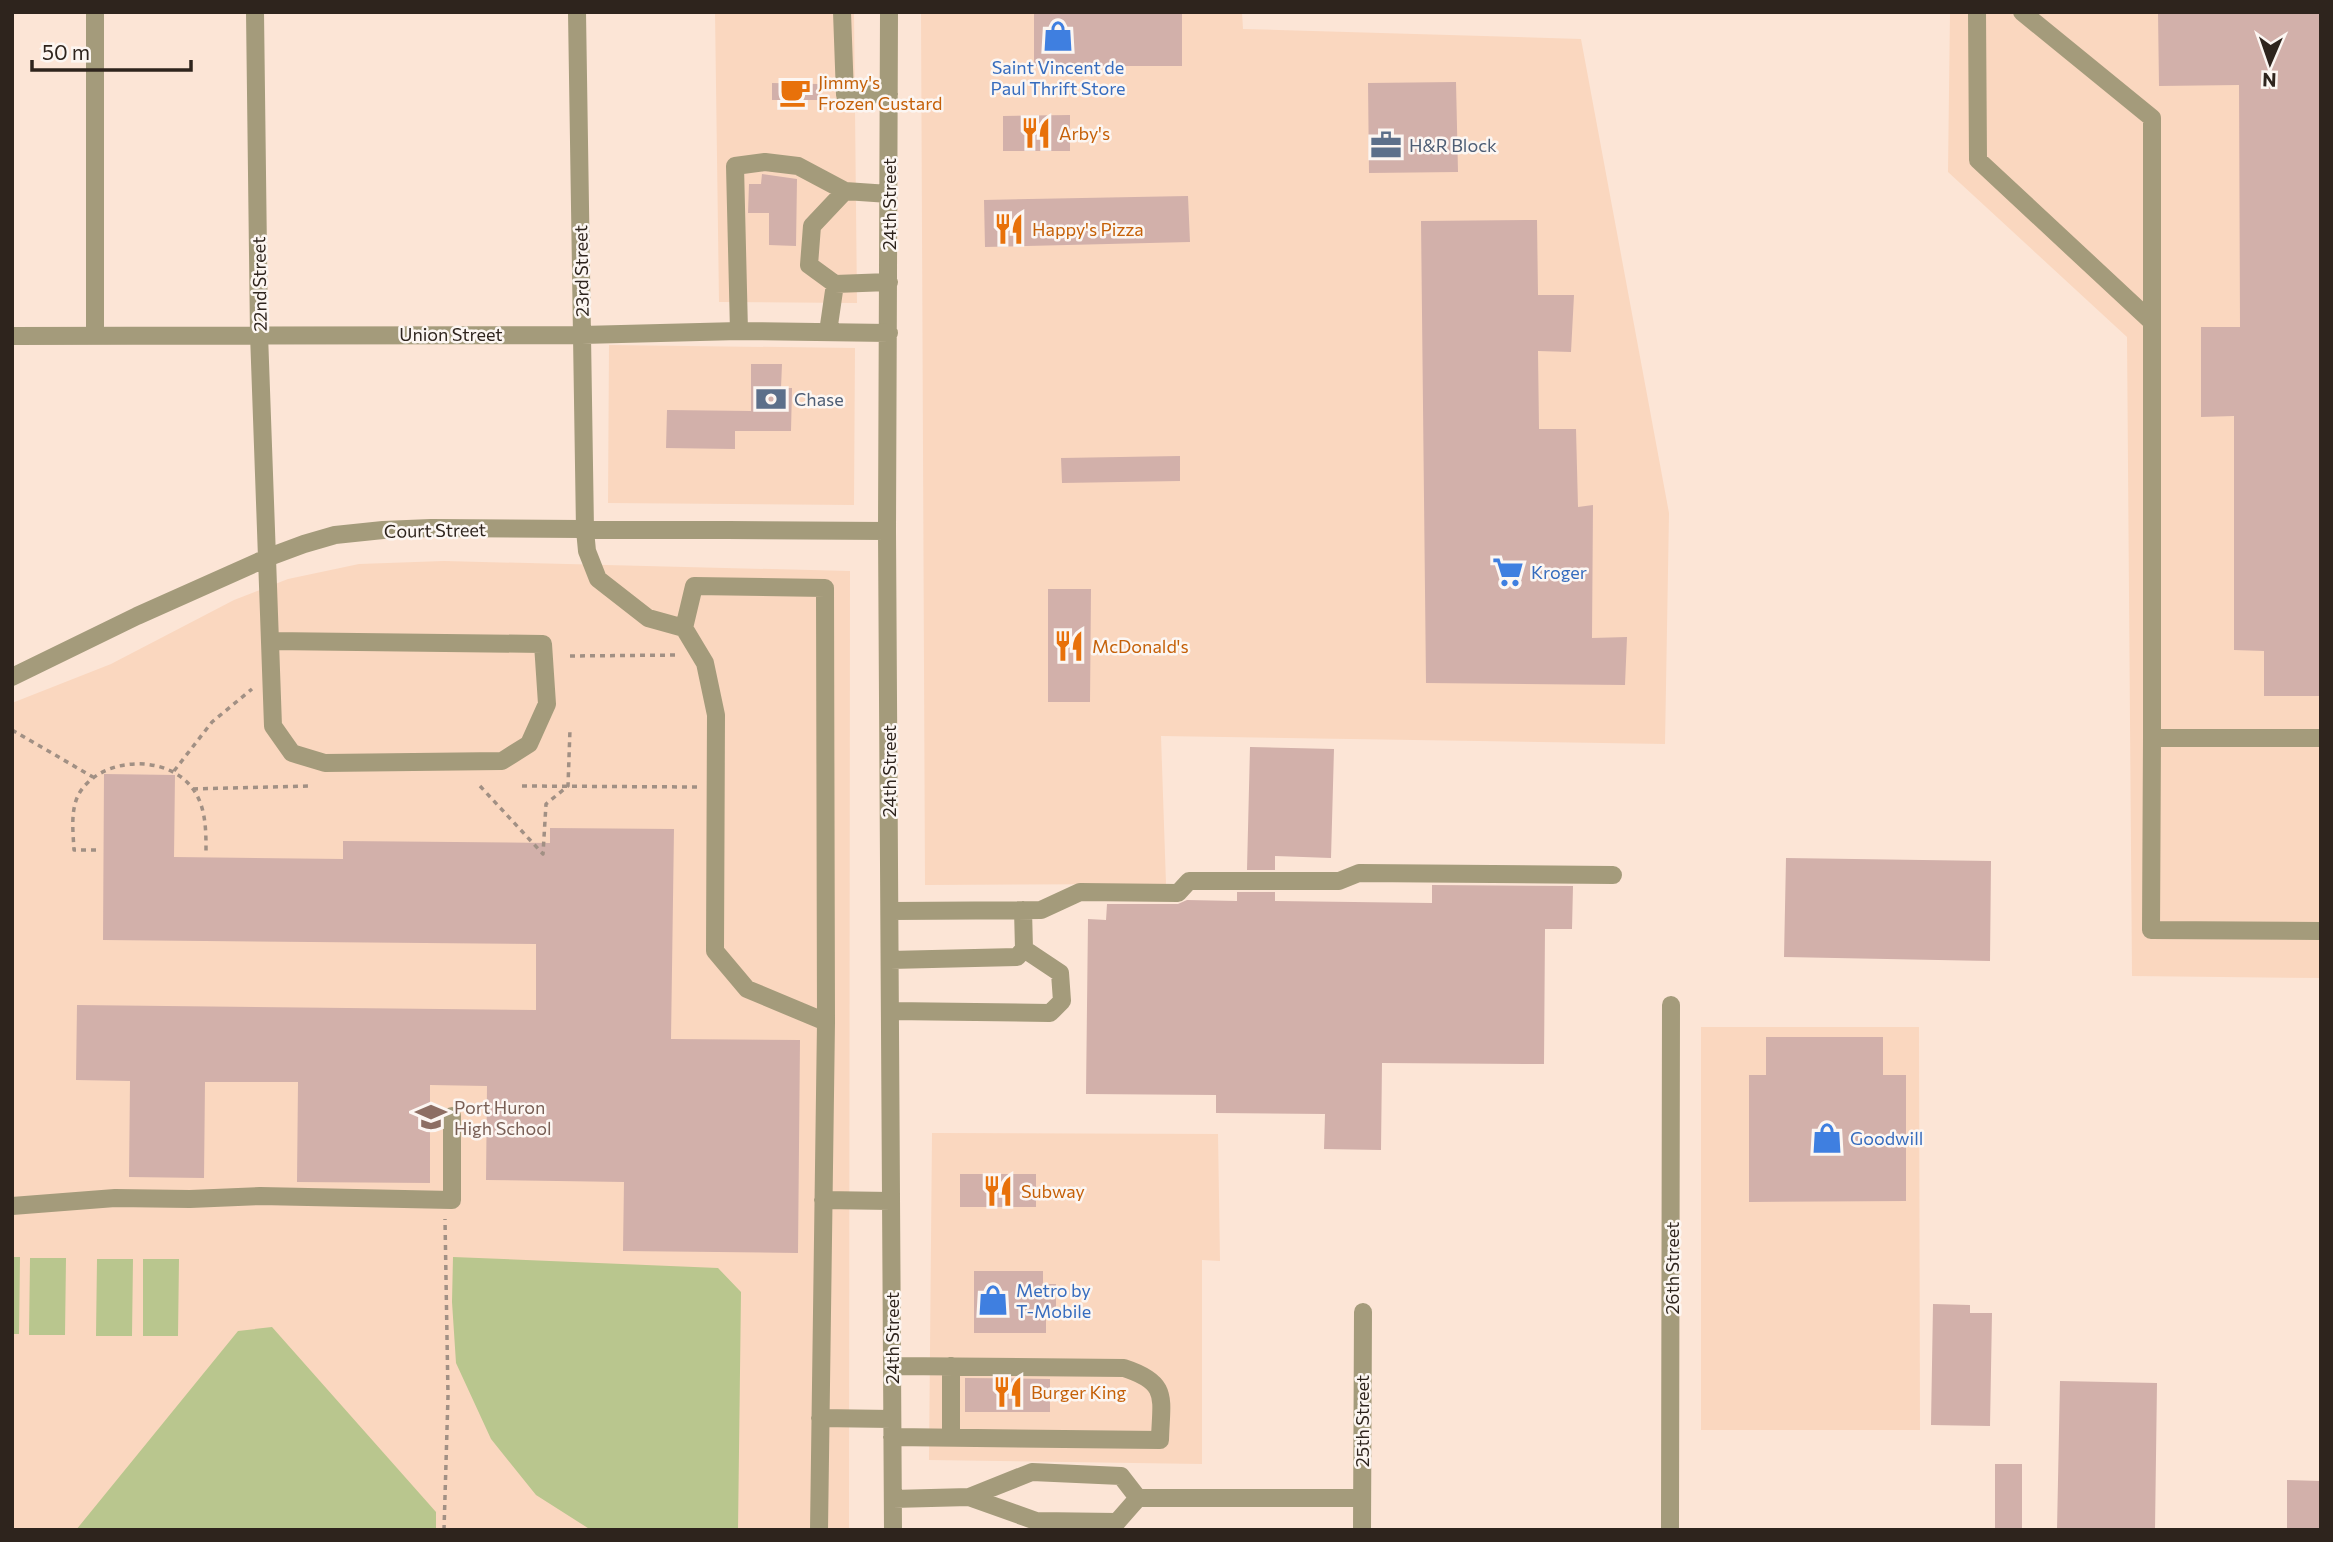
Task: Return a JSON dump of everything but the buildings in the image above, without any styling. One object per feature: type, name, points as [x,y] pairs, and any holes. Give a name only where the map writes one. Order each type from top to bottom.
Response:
[{"type":"street","points":[[95,12],[95,336]]},
{"type":"street","name":"22nd Street","points":[[255,12],[259,334],[272,726],[292,753],[325,763],[502,761],[529,744],[547,704],[543,644],[271,641]]},
{"type":"street","name":"23rd Street","points":[[577,12],[587,551],[598,579],[648,618],[684,628]]},
{"type":"street","points":[[842,12],[845,95],[889,94]]},
{"type":"street","name":"24th Street","points":[[889,12],[887,531],[893,1530]]},
{"type":"street","points":[[1978,12],[1978,160],[2152,322]]},
{"type":"street","points":[[2022,12],[2152,118],[2151,930],[2321,931]]},
{"type":"street","points":[[738,331],[735,166],[765,162],[798,166],[845,191],[889,194]]},
{"type":"street","points":[[845,191],[812,226],[809,265],[835,284],[889,282]]},
{"type":"street","points":[[828,332],[835,284]]},
{"type":"street","name":"Union Street","points":[[12,336],[738,331],[889,334]]},
{"type":"street","name":"Court Street","points":[[12,677],[268,556],[335,535],[383,530],[887,531]]},
{"type":"street","points":[[819,1530],[826,1023],[825,588],[694,586],[684,628],[705,663],[716,715],[715,951],[747,989],[826,1023]]},
{"type":"street","points":[[2152,738],[2321,738]]},
{"type":"street","points":[[890,911],[1041,910],[1080,892],[1178,893],[1189,881],[1339,881],[1359,873],[1613,875]]},
{"type":"street","points":[[890,960],[1017,957],[1024,949],[1023,910]]},
{"type":"street","points":[[890,1011],[1050,1013],[1062,1001],[1060,973],[1024,949]]},
{"type":"street","name":"26th Street","points":[[1670,1530],[1671,1005]]},
{"type":"street","points":[[12,1206],[115,1198],[260,1196],[452,1200],[453,1116]]},
{"type":"street","points":[[823,1200],[891,1201]]},
{"type":"street","name":"25th Street","points":[[1362,1530],[1363,1312]]},
{"type":"street","points":[[820,1418],[951,1437],[1160,1440],[1161,1400],[1158,1387],[1149,1377],[1124,1368],[892,1366]]},
{"type":"street","points":[[951,1366],[951,1437]]},
{"type":"street","points":[[893,1499],[969,1497],[1032,1472],[1121,1476],[1138,1498]]},
{"type":"street","points":[[969,1497],[1036,1521],[1117,1522],[1138,1498],[1362,1498]]},
{"type":"path","points":[[570,656],[684,655]]},
{"type":"path","points":[[174,771],[212,722],[254,687]]},
{"type":"path","points":[[481,786],[543,854],[547,804],[568,786],[570,729]]},
{"type":"path","points":[[12,730],[93,777]]},
{"type":"path","points":[[96,850],[74,850],[73,818],[79,793],[93,777],[117,767],[147,763],[174,771],[193,789],[205,819],[206,851]]},
{"type":"path","points":[[193,789],[308,786]]},
{"type":"path","points":[[522,786],[701,787]]},
{"type":"path","points":[[444,1530],[448,1396],[445,1200]]},
{"type":"shaded area","points":[[715,12],[854,12],[857,303],[719,302]]},
{"type":"shaded area","points":[[921,12],[1242,12],[1243,29],[1581,39],[1669,513],[1665,744],[1161,736],[1166,884],[925,885]]},
{"type":"shaded area","points":[[1950,12],[2321,12],[2321,978],[2132,976],[2127,337],[1948,172]]},
{"type":"shaded area","points":[[609,345],[855,348],[854,505],[608,503]]},
{"type":"shaded area","name":"Port Huron High School","points":[[444,561],[850,571],[849,1530],[12,1530],[12,703],[111,664],[234,600],[288,579],[359,564]]},
{"type":"shaded area","points":[[1701,1027],[1919,1027],[1920,1430],[1701,1430]]},
{"type":"shaded area","points":[[932,1133],[1218,1134],[1220,1261],[1202,1260],[1202,1464],[929,1460]]},
{"type":"green space","points":[[12,1257],[20,1257],[19,1334],[12,1334]]},
{"type":"green space","points":[[453,1257],[718,1268],[741,1292],[738,1530],[591,1530],[536,1495],[491,1439],[456,1363],[452,1302]]},
{"type":"green space","points":[[30,1258],[66,1258],[65,1335],[29,1335]]},
{"type":"green space","points":[[97,1259],[133,1259],[132,1336],[96,1336]]},
{"type":"green space","points":[[143,1259],[179,1259],[178,1336],[143,1336]]},
{"type":"green space","points":[[272,1327],[436,1512],[436,1530],[76,1530],[238,1331]]},
{"type":"place","name":"Saint Vincent de Paul Thrift Store","points":[[1058,36]]},
{"type":"place","name":"Jimmy's Frozen Custard","points":[[795,92]]},
{"type":"place","name":"Arby's","points":[[1036,133]]},
{"type":"place","name":"H&R Block","points":[[1386,145]]},
{"type":"place","name":"Happy's Pizza","points":[[1009,229]]},
{"type":"place","name":"Chase","points":[[771,399]]},
{"type":"place","name":"Kroger","points":[[1508,572]]},
{"type":"place","name":"McDonald's","points":[[1069,646]]},
{"type":"place","name":"Port Huron High School","points":[[431,1117]]},
{"type":"place","name":"Goodwill","points":[[1827,1138]]},
{"type":"place","name":"Subway","points":[[998,1191]]},
{"type":"place","name":"Metro by T-Mobile","points":[[993,1300]]},
{"type":"place","name":"Burger King","points":[[1008,1392]]}]
